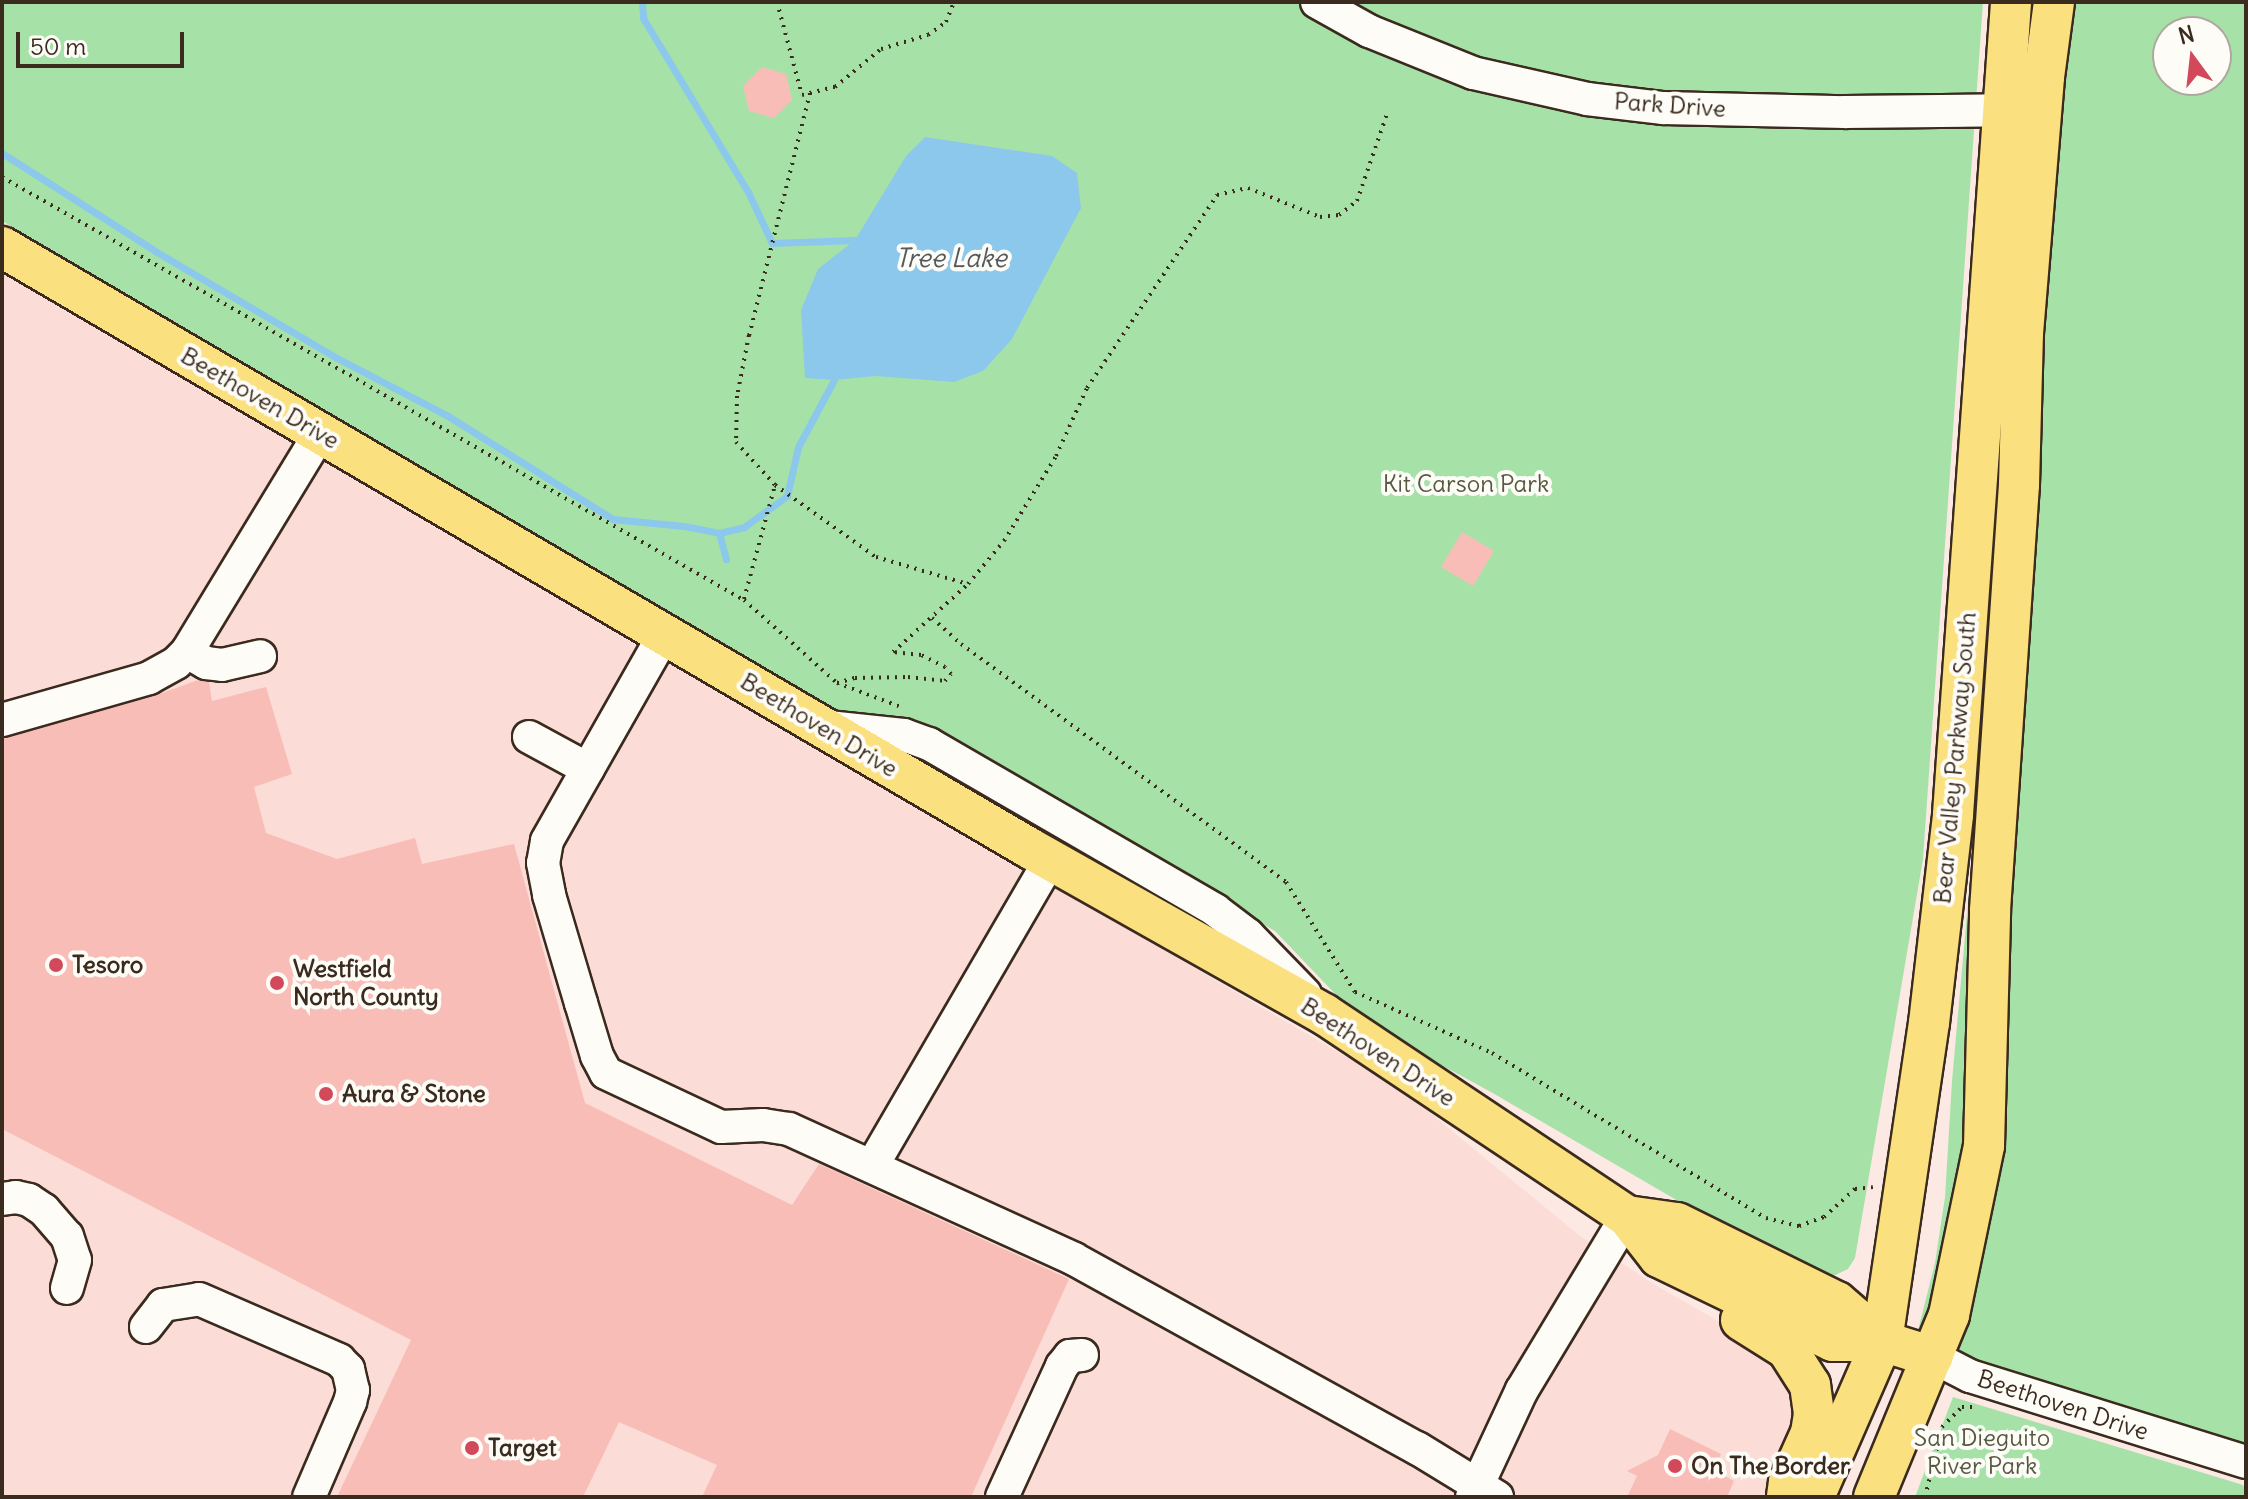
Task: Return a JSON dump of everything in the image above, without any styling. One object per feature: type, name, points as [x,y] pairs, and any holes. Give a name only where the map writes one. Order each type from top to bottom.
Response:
[{"type":"main road","name":"Bear Valley Parkway South","points":[[1874,1497],[1949,1315],[1984,1146],[1990,910],[2019,485],[2023,333],[2022,110],[2011,2]]},
{"type":"main road","name":"Bear Valley Parkway South","points":[[1814,1497],[1882,1341],[1929,1023],[1953,814],[2022,110],[2054,2]]},
{"type":"main road","name":"Beethoven Drive","points":[[2,247],[1050,860],[1324,1014],[1627,1216],[1659,1257],[1833,1341],[1882,1341],[1933,1357]]},
{"type":"main road","name":"Beethoven Drive","points":[[1627,1216],[1677,1223],[1837,1302],[1882,1341]]},
{"type":"main road","points":[[1659,1257],[1743,1321],[1787,1349],[1806,1374],[1813,1400],[1811,1433],[1789,1482],[1787,1497]]},
{"type":"street","name":"Park Drive","points":[[1317,2],[1369,31],[1473,73],[1587,99],[1663,108],[1845,112],[2022,110]]},
{"type":"street","points":[[2,720],[149,678],[176,663],[187,652],[320,433]]},
{"type":"street","points":[[665,633],[547,841],[543,863],[549,895],[585,1017],[606,1073],[721,1127],[763,1125],[789,1129],[1074,1259],[1482,1493],[1522,1390],[1627,1216]]},
{"type":"street","points":[[187,652],[206,663],[222,665],[260,656]]},
{"type":"street","points":[[822,727],[904,735],[929,744],[1215,910],[1248,935],[1324,1014]]},
{"type":"street","points":[[529,737],[588,769]]},
{"type":"street","points":[[872,1166],[1050,860]]},
{"type":"street","points":[[2,1199],[16,1197],[29,1200],[44,1210],[67,1236],[75,1260],[67,1288]]},
{"type":"street","points":[[146,1327],[163,1305],[199,1299],[339,1360],[348,1369],[352,1378],[350,1402],[309,1497]]},
{"type":"street","points":[[1002,1497],[1062,1366],[1070,1356],[1082,1355]]},
{"type":"street","name":"Beethoven Drive","points":[[1933,1357],[1970,1376],[2246,1462]]},
{"type":"path","points":[[777,2],[802,95],[835,87],[881,49],[928,35],[946,22],[954,2]]},
{"type":"path","points":[[810,93],[737,396],[736,442],[775,485],[876,557],[968,584]]},
{"type":"path","points":[[2,177],[744,599],[837,683],[855,678],[908,677],[945,681],[951,674],[945,667],[921,655],[893,652],[968,584],[1004,541],[1030,502],[1087,388],[1217,195],[1248,188],[1320,217],[1339,215],[1357,201],[1388,111]]},
{"type":"path","points":[[744,599],[775,485]]},
{"type":"path","points":[[932,618],[961,644],[1286,882],[1355,992],[1492,1053],[1766,1218],[1799,1226],[1824,1217],[1855,1189],[1873,1187]]},
{"type":"path","points":[[1925,1497],[1942,1427],[1962,1407],[1986,1408]]},
{"type":"shaded area","name":"Westfield North County","points":[[2,269],[1401,1089],[1580,1236],[1655,1285],[1748,1338],[1784,1368],[1799,1410],[1777,1477],[1766,1497],[2,1497]]},
{"type":"green space","name":"Kit Carson Park","points":[[2,2],[1983,2],[1923,859],[1855,1258],[1848,1269],[1829,1278],[1788,1265],[1491,1092],[1362,1022],[1275,931],[938,738],[826,717],[392,449],[2,221]]},
{"type":"green space","points":[[2032,2],[2246,2],[2246,1463],[1910,1362],[1935,1263],[1945,1197],[1976,813]]},
{"type":"green space","name":"San Dieguito River Park","points":[[1953,1397],[2240,1484],[2246,1487],[2246,1497],[1915,1497]]},
{"type":"water","name":"Tree Lake","points":[[925,137],[1052,156],[1077,173],[1081,208],[1012,339],[983,371],[954,382],[876,376],[834,380],[805,378],[801,310],[818,269],[855,240],[906,156]]},
{"type":"building","points":[[762,67],[786,74],[792,100],[774,118],[749,111],[743,86]]},
{"type":"building","points":[[1462,532],[1494,551],[1473,586],[1441,567]]},
{"type":"building","name":"Westfield North County","points":[[198,680],[209,682],[212,701],[266,687],[292,774],[254,787],[266,833],[337,859],[415,838],[422,864],[514,844],[585,1103],[792,1205],[819,1164],[1069,1279],[971,1497],[702,1497],[717,1465],[619,1422],[583,1497],[337,1497],[411,1340],[2,1129],[2,738],[154,696]]},
{"type":"building","name":"On The Border","points":[[1670,1429],[1721,1454],[1714,1470],[1734,1481],[1727,1497],[1627,1497],[1637,1476],[1627,1471],[1658,1455]]},
{"type":"waterway","points":[[642,2],[643,18],[749,194],[772,243],[855,240]]},
{"type":"waterway","points":[[2,153],[155,251],[337,358],[448,416],[613,519],[719,533],[744,527],[787,496],[798,447],[834,380]]},
{"type":"waterway","points":[[719,533],[726,559]]},
{"type":"place","name":"Tesoro","points":[[56,965]]},
{"type":"place","name":"Westfield North County","points":[[277,983]]},
{"type":"place","name":"Aura & Stone","points":[[326,1094]]},
{"type":"place","name":"Target","points":[[472,1448]]},
{"type":"place","name":"On The Border","points":[[1675,1466]]}]
